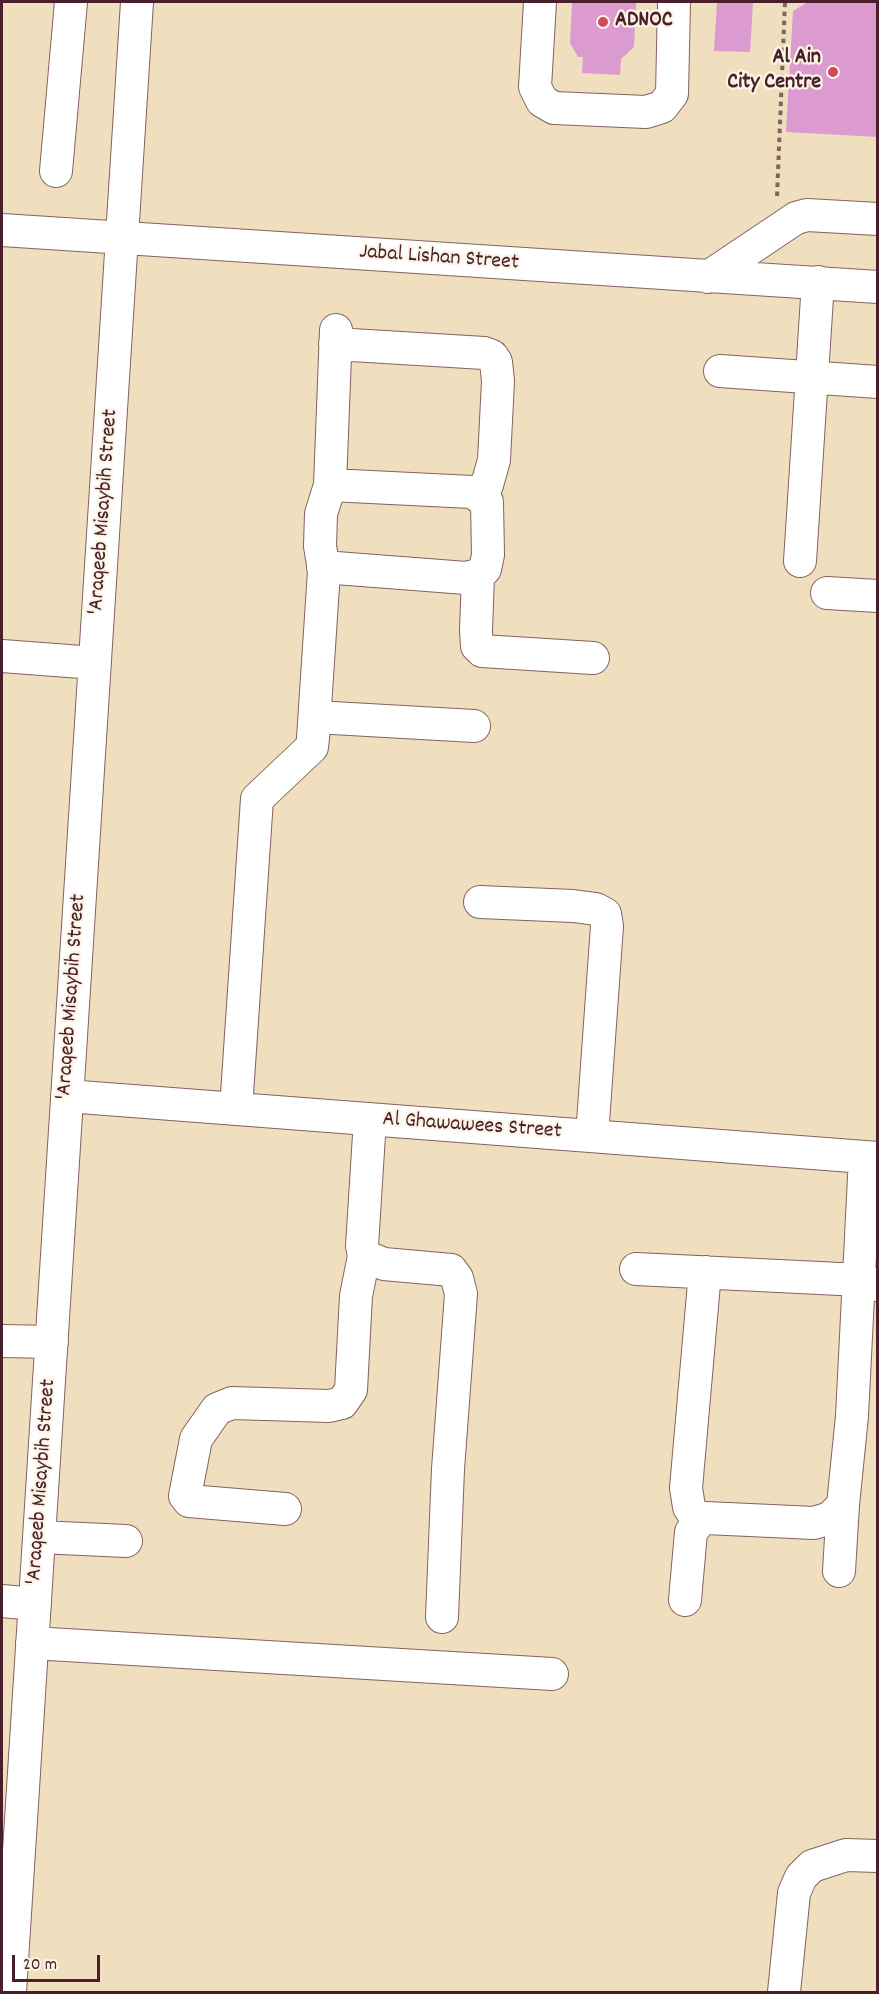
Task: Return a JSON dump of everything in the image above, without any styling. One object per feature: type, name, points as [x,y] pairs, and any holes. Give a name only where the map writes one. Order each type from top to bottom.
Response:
[{"type":"street","points":[[56,171],[70,2]]},
{"type":"street","name":"'Araqeeb Misaybih Street","points":[[10,1992],[14,1752],[32,1643],[35,1604],[137,2]]},
{"type":"street","points":[[540,2],[535,87],[542,101],[554,108],[646,112],[662,107],[672,94],[674,2]]},
{"type":"street","points":[[708,277],[796,218],[807,215],[878,219]]},
{"type":"street","name":"Jabal Lishan Street","points":[[2,230],[878,287]]},
{"type":"street","points":[[800,561],[818,282]]},
{"type":"street","points":[[236,1109],[257,799],[312,747],[323,567],[320,546],[321,514],[330,485],[336,337],[484,353],[492,356],[496,362],[498,381],[494,459],[487,485],[476,494]]},
{"type":"street","points":[[720,371],[878,382]]},
{"type":"street","points":[[323,567],[466,578],[478,575],[485,569],[488,555],[487,502],[476,494],[330,485]]},
{"type":"street","points":[[478,575],[476,631],[477,646],[482,651],[593,658]]},
{"type":"street","points":[[827,594],[878,596]]},
{"type":"street","points":[[2,656],[95,663]]},
{"type":"street","points":[[315,717],[474,726]]},
{"type":"street","points":[[480,902],[573,906],[596,909],[605,914],[607,927],[592,1136]]},
{"type":"street","name":"Al Ghawawees Street","points":[[67,1096],[871,1157]]},
{"type":"street","points":[[285,1509],[189,1501],[185,1496],[196,1439],[217,1409],[232,1403],[329,1406],[342,1403],[351,1390],[356,1296],[364,1256],[362,1246],[370,1119]]},
{"type":"street","points":[[839,1571],[843,1505],[868,1282],[871,1157]]},
{"type":"street","points":[[364,1256],[384,1264],[451,1270],[457,1278],[461,1294],[448,1469],[442,1617]]},
{"type":"street","points":[[636,1269],[868,1282]]},
{"type":"street","points":[[699,1522],[689,1507],[686,1488],[705,1272]]},
{"type":"street","points":[[2,1341],[52,1342]]},
{"type":"street","points":[[685,1600],[692,1532],[699,1522],[706,1518],[814,1524],[830,1518],[843,1505]]},
{"type":"street","points":[[39,1537],[126,1541]]},
{"type":"street","points":[[2,1602],[35,1604]]},
{"type":"street","points":[[32,1643],[552,1674]]},
{"type":"street","points":[[784,1992],[794,1893],[801,1877],[812,1866],[846,1854],[878,1856]]},
{"type":"path","points":[[775,232],[785,2]]},
{"type":"building","name":"ADNOC","points":[[572,2],[636,2],[634,47],[621,59],[620,75],[582,73],[583,57],[578,57],[570,43]]},
{"type":"building","points":[[717,2],[753,2],[750,52],[714,51]]},
{"type":"building","name":"Al Ain City Centre","points":[[808,2],[878,2],[878,137],[786,132],[793,11]]},
{"type":"place","name":"ADNOC","points":[[603,22]]},
{"type":"place","name":"Al Ain City Centre","points":[[833,72]]}]
